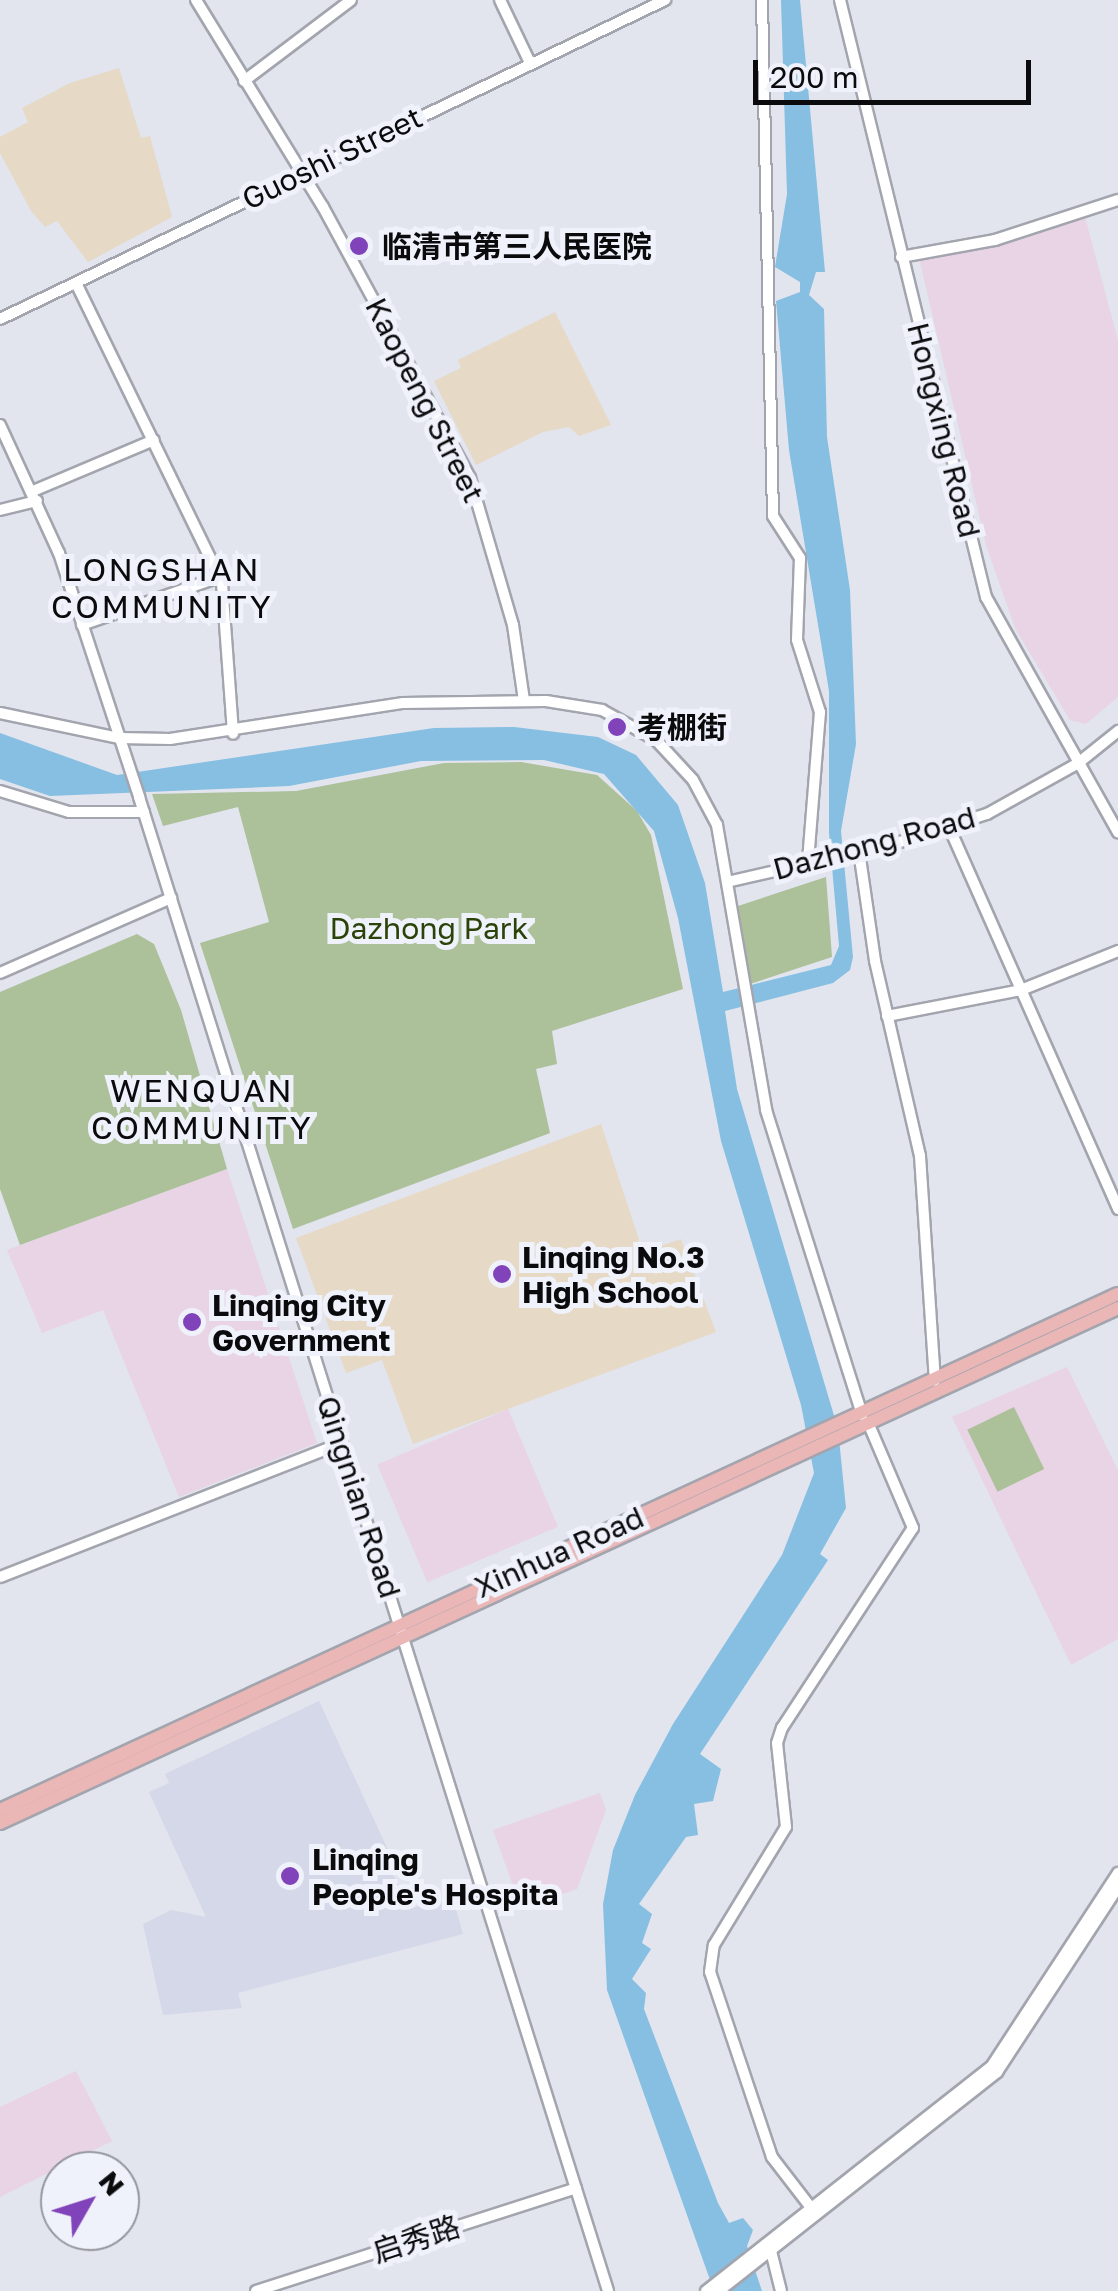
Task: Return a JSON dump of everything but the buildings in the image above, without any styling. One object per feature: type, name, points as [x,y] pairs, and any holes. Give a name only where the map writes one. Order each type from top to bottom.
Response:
[{"type":"main road","name":"Xinhua Road","points":[[859,1423],[936,1381],[1118,1294]]},
{"type":"main road","name":"Xinhua Road","points":[[0,1810],[1118,1308]]},
{"type":"main road","name":"Xinhua Road","points":[[0,1823],[401,1631]]},
{"type":"street","name":"Kaopeng Street","points":[[196,0],[302,173],[470,478],[513,624],[524,700]]},
{"type":"street","points":[[244,80],[351,0]]},
{"type":"street","points":[[500,0],[530,64]]},
{"type":"street","name":"Guoshi Street","points":[[0,319],[665,0]]},
{"type":"street","points":[[762,0],[772,516],[800,558],[797,640],[820,712],[808,862]]},
{"type":"street","name":"Hongxing Road","points":[[840,0],[986,597],[1118,832]]},
{"type":"street","points":[[901,257],[995,240],[1118,200]]},
{"type":"street","points":[[76,283],[220,578],[233,734]]},
{"type":"street","name":"Qingnian Road","points":[[0,425],[35,496],[144,812],[608,2291]]},
{"type":"street","points":[[0,510],[154,440]]},
{"type":"street","points":[[82,625],[220,578]]},
{"type":"street","points":[[0,714],[119,738],[233,734],[403,703],[524,700],[602,710],[656,740],[704,796],[717,825],[766,1110],[859,1423],[913,1528],[782,1728],[777,1744],[786,1827],[714,1945],[710,1972],[772,2158],[812,2209]]},
{"type":"street","name":"Dazhong Road","points":[[727,882],[949,828],[1008,805],[1077,764],[1118,731]]},
{"type":"street","points":[[0,791],[69,812],[144,812]]},
{"type":"street","points":[[949,828],[1118,1209]]},
{"type":"street","points":[[859,851],[887,1016],[920,1156],[936,1381]]},
{"type":"street","points":[[0,974],[171,898]]},
{"type":"street","points":[[887,1016],[1021,990],[1118,950]]},
{"type":"street","points":[[0,1578],[342,1443]]},
{"type":"street","points":[[719,2291],[812,2209],[991,2067],[1118,1873]]},
{"type":"street","points":[[706,2291],[764,2252],[997,2072],[1118,1887]]},
{"type":"street","name":"启秀路","points":[[256,2291],[576,2188]]},
{"type":"street","points":[[764,2252],[781,2291]]},
{"type":"shaded area","points":[[119,68],[141,138],[150,136],[172,217],[88,262],[57,221],[45,227],[31,211],[0,153],[0,137],[28,122],[22,108],[70,83]]},
{"type":"shaded area","points":[[1085,217],[1118,340],[1118,697],[1086,724],[1070,720],[1015,628],[986,545],[919,258]]},
{"type":"shaded area","points":[[555,312],[611,425],[579,436],[569,427],[543,432],[476,465],[434,381],[461,368],[458,360]]},
{"type":"shaded area","name":"Linqing No.3 High School","points":[[601,1124],[643,1252],[681,1239],[716,1332],[413,1444],[382,1360],[346,1373],[296,1238]]},
{"type":"shaded area","name":"Linqing City Government","points":[[227,1169],[317,1443],[179,1497],[103,1310],[42,1333],[7,1250]]},
{"type":"shaded area","points":[[1067,1367],[1118,1470],[1118,1639],[1071,1665],[952,1417]]},
{"type":"shaded area","points":[[508,1409],[558,1527],[427,1582],[377,1464]]},
{"type":"shaded area","name":"Linqing People's Hospita","points":[[319,1701],[389,1852],[382,1856],[412,1908],[452,1896],[463,1934],[238,1993],[242,2008],[163,2015],[143,1924],[171,1910],[206,1917],[149,1792],[169,1783],[165,1774]]},
{"type":"shaded area","points":[[600,1793],[606,1810],[577,1889],[521,1908],[493,1830]]},
{"type":"shaded area","points":[[76,2071],[112,2141],[92,2151],[40,2151],[40,2177],[0,2197],[0,2107]]},
{"type":"green space","name":"Dazhong Park","points":[[521,762],[597,775],[637,811],[651,835],[683,989],[552,1031],[557,1064],[536,1069],[550,1133],[293,1229],[200,943],[269,922],[238,807],[163,826],[152,794],[296,791],[444,763]]},
{"type":"green space","points":[[826,877],[832,957],[750,984],[738,906]]},
{"type":"green space","points":[[137,934],[154,944],[181,1010],[227,1169],[20,1245],[0,1189],[0,992]]},
{"type":"green space","points":[[1014,1407],[1044,1469],[998,1492],[967,1430]]},
{"type":"water","points":[[781,0],[800,0],[825,272],[816,272],[809,295],[824,309],[827,437],[850,590],[856,744],[841,831],[853,957],[850,970],[833,983],[725,1011],[737,1089],[838,1429],[846,1508],[820,1554],[828,1560],[700,1754],[721,1769],[713,1801],[694,1804],[698,1835],[686,1837],[639,1904],[652,1914],[642,1943],[651,1949],[632,1979],[646,1993],[644,2009],[718,2203],[729,2223],[743,2218],[753,2230],[747,2246],[762,2291],[714,2291],[607,1990],[603,1904],[613,1850],[635,1795],[673,1724],[782,1555],[814,1473],[801,1405],[721,1141],[678,918],[654,831],[604,774],[544,760],[421,761],[289,786],[50,796],[0,779],[0,733],[117,775],[434,728],[514,727],[598,737],[636,755],[678,805],[705,883],[723,992],[831,965],[839,946],[829,833],[829,691],[789,450],[776,301],[800,292],[800,282],[775,267],[787,194]]},
{"type":"place","name":"临清市第三人民医院","points":[[359,246]]},
{"type":"place","name":"考棚街","points":[[617,727]]},
{"type":"place","name":"Linqing No.3 High School","points":[[502,1274]]},
{"type":"place","name":"Linqing City Government","points":[[192,1322]]},
{"type":"place","name":"Linqing People's Hospita","points":[[290,1876]]},
{"type":"district","name":"LONGSHAN COMMUNITY","points":[[162,588]]},
{"type":"district","name":"WENQUAN COMMUNITY","points":[[202,1110]]}]
